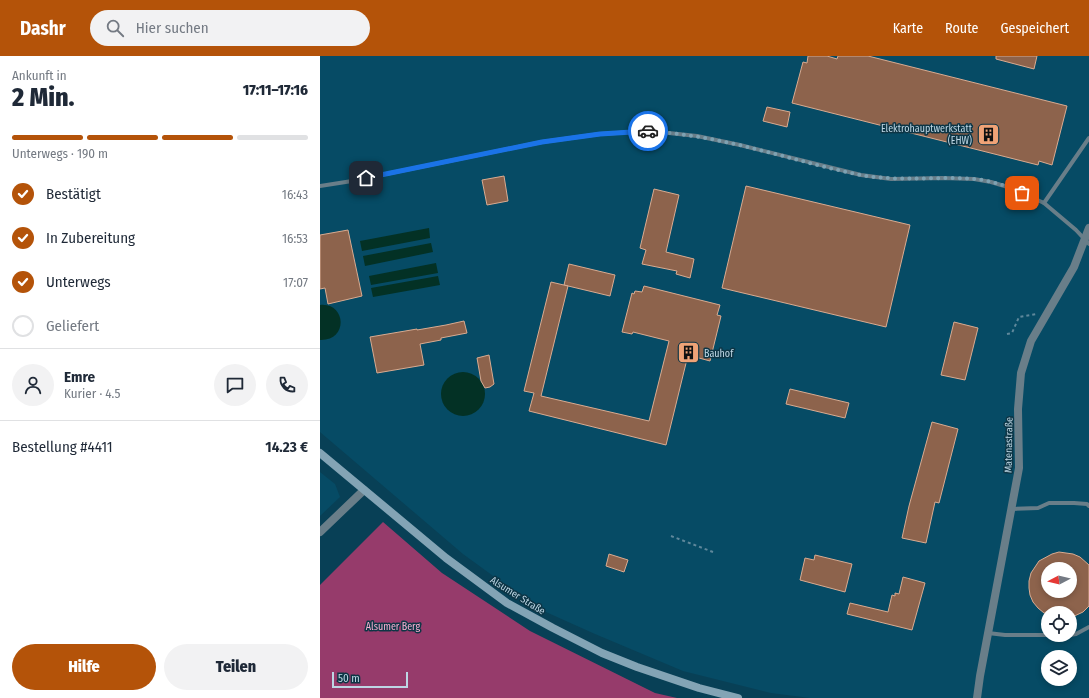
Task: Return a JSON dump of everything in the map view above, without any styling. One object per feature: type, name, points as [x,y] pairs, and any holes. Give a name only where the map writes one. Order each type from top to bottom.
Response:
[{"type":"street","name":"Matenastraße","points":[[977,698],[987,633],[1019,468],[1018,409],[1022,373],[1031,341],[1074,267],[1089,228]]},
{"type":"street","name":"Alsumer Straße","points":[[320,453],[452,563],[508,602],[553,628],[602,653],[637,667],[699,688],[738,698]]},
{"type":"street","points":[[320,532],[364,490]]},
{"type":"lane","points":[[320,186],[367,178],[542,142],[600,134],[650,131],[697,136],[862,175],[891,179],[942,178],[974,179],[991,182],[1011,188],[1044,203],[1076,230],[1089,244]]},
{"type":"lane","points":[[1044,203],[1089,138]]},
{"type":"lane","points":[[1011,509],[1038,508],[1049,503],[1074,503],[1087,504],[1089,506]]},
{"type":"lane","points":[[1077,633],[1089,627]]},
{"type":"lane","points":[[987,633],[1005,635],[1041,635]]},
{"type":"path","points":[[1008,334],[1012,333],[1019,317],[1047,313]]},
{"type":"path","points":[[671,536],[713,552]]},
{"type":"shaded area","points":[[320,56],[1089,56],[1089,698],[810,698],[771,693],[683,671],[537,608],[463,554],[320,432]]},
{"type":"shaded area","points":[[429,228],[430,238],[362,251],[360,241]]},
{"type":"shaded area","points":[[431,243],[433,252],[365,266],[363,256]]},
{"type":"shaded area","points":[[436,263],[438,273],[371,285],[369,276]]},
{"type":"shaded area","points":[[438,276],[440,285],[373,297],[371,288]]},
{"type":"shaded area","points":[[320,305],[329,306],[335,309],[341,322],[340,329],[336,335],[329,339],[320,340]]},
{"type":"shaded area","points":[[459,372],[467,372],[479,378],[485,390],[485,398],[479,410],[467,416],[459,416],[447,410],[441,398],[441,390],[447,378]]},
{"type":"shaded area","points":[[320,472],[335,484],[340,497],[320,516]]},
{"type":"green space","name":"Alsumer Berg","points":[[383,522],[442,573],[530,631],[655,693],[677,698],[320,698],[320,585]]},
{"type":"building","name":"Elektrohauptwerkstatt (EHW)","points":[[808,56],[827,56],[837,59],[838,56],[868,56],[1067,106],[1052,165],[1039,161],[1038,165],[792,103],[803,62],[807,63]]},
{"type":"building","points":[[996,56],[1037,56],[1034,69],[996,59]]},
{"type":"building","points":[[767,107],[790,112],[787,127],[763,121]]},
{"type":"building","points":[[504,176],[508,201],[487,205],[482,180]]},
{"type":"building","points":[[746,186],[910,225],[886,327],[722,288]]},
{"type":"building","points":[[654,189],[679,195],[666,252],[694,259],[690,278],[676,274],[677,271],[642,264],[646,250],[640,248]]},
{"type":"building","points":[[348,230],[362,296],[328,304],[325,288],[320,289],[320,235]]},
{"type":"building","points":[[569,264],[615,275],[610,296],[564,285]]},
{"type":"building","name":"Bauhof","points":[[551,282],[568,286],[541,396],[649,421],[669,341],[633,332],[632,334],[622,332],[632,293],[634,294],[635,291],[642,292],[644,286],[720,305],[717,315],[721,316],[710,361],[688,355],[666,445],[529,411],[534,393],[524,391]]},
{"type":"building","points":[[464,321],[467,333],[420,344],[424,365],[377,373],[370,337]]},
{"type":"building","points":[[954,322],[978,328],[965,380],[941,375]]},
{"type":"building","points":[[489,355],[494,384],[485,388],[481,381],[477,358]]},
{"type":"building","points":[[790,389],[849,403],[845,418],[786,404]]},
{"type":"building","points":[[932,422],[958,429],[939,503],[935,502],[926,543],[902,538],[909,506]]},
{"type":"building","points":[[1059,552],[1073,554],[1080,557],[1089,565],[1089,606],[1083,612],[1077,615],[1077,606],[1041,606],[1041,610],[1038,608],[1030,595],[1029,581],[1031,573],[1039,561]]},
{"type":"building","points":[[609,554],[628,560],[624,572],[606,566]]},
{"type":"building","points":[[815,555],[852,564],[845,592],[800,580],[805,558],[814,560]]},
{"type":"building","points":[[903,577],[925,583],[912,630],[847,614],[850,603],[888,612],[892,595],[895,596],[895,593],[899,594]]},
{"type":"way so far","points":[[648,131],[697,136],[862,175],[891,179],[974,179],[991,182],[1022,193]]},
{"type":"place","name":"Elektrohauptwerkstatt (EHW)","points":[[988,134]]},
{"type":"place","name":"Bauhof","points":[[689,353]]},
{"type":"route","points":[[366,178],[542,142],[600,134],[648,131]]}]
